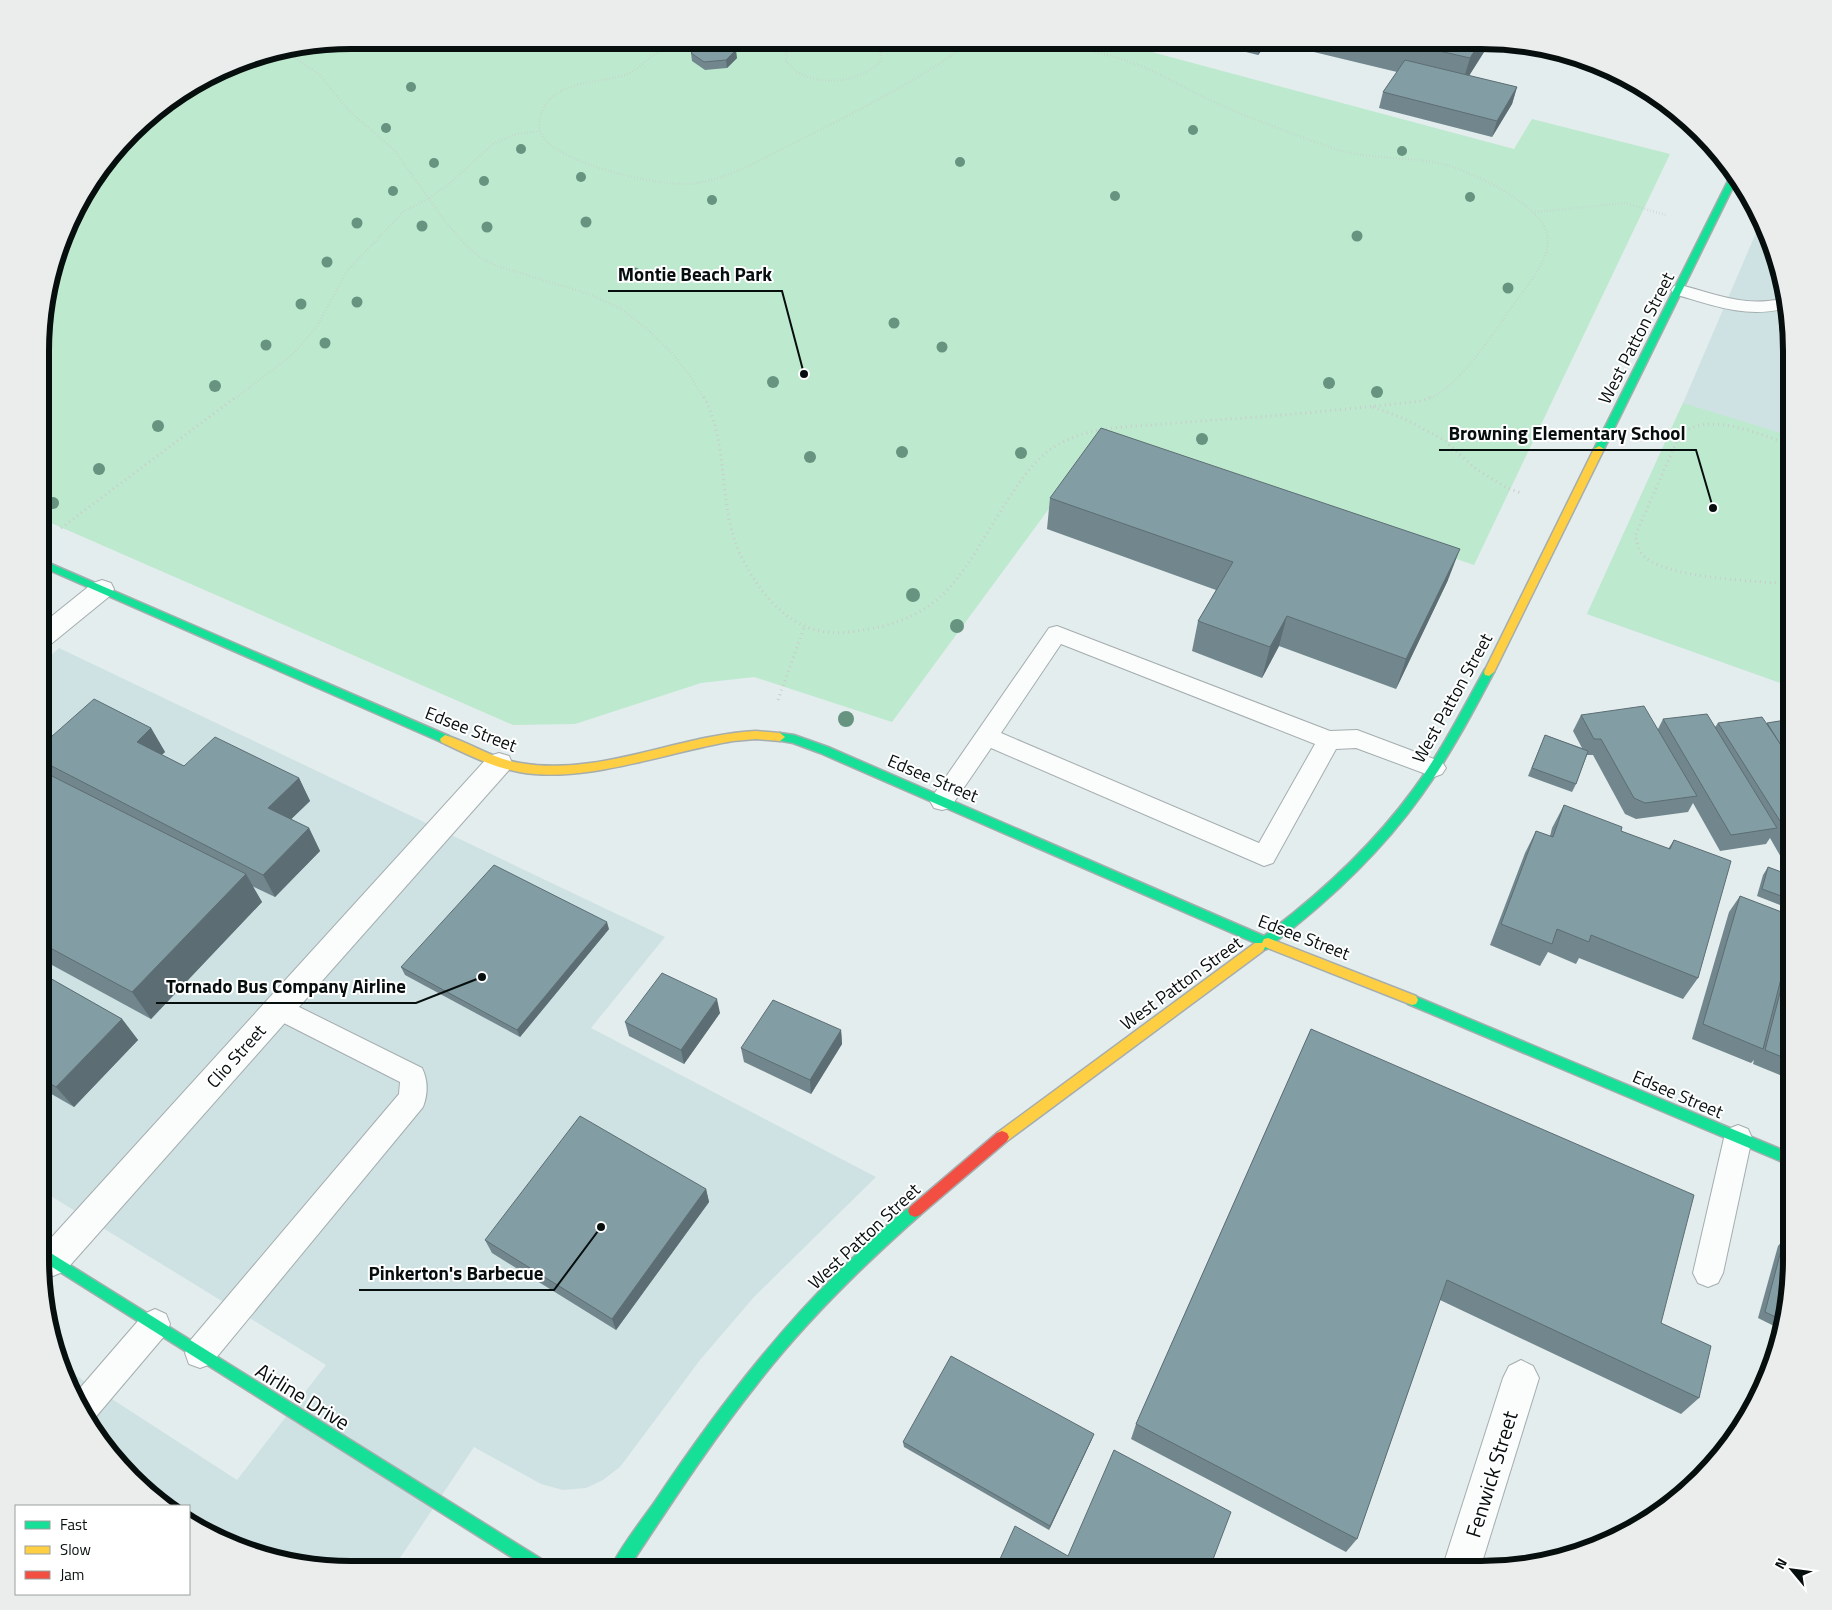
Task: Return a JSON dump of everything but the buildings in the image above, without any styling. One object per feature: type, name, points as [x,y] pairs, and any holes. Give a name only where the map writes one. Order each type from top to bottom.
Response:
[{"type":"street","name":"West Patton Street","points":[[624,1561],[707,1439],[753,1377],[809,1312],[868,1252],[1008,1130],[1266,942],[1328,892],[1404,808],[1434,768],[1488,674],[1680,290],[1731,182]]},
{"type":"street","name":"Edsee Street","points":[[49,566],[499,763],[543,770],[593,766],[719,739],[765,734],[794,740],[824,750],[1266,942],[1361,979],[1783,1156]]},
{"type":"street","points":[[49,632],[102,589]]},
{"type":"street","name":"Clio Street","points":[[49,1255],[279,1008],[499,763]]},
{"type":"street","name":"Airline Drive","points":[[49,1258],[532,1561]]},
{"type":"street","name":"Fenwick Street","points":[[1464,1561],[1521,1378]]},
{"type":"lane","points":[[1680,290],[1743,308],[1768,309],[1780,305]]},
{"type":"lane","points":[[942,801],[1057,634],[1329,740],[1356,739],[1434,768]]},
{"type":"lane","points":[[987,736],[1264,856],[1329,740]]},
{"type":"lane","points":[[200,1353],[413,1098],[413,1076],[279,1008]]},
{"type":"lane","points":[[1708,1273],[1738,1138]]},
{"type":"lane","points":[[86,1404],[155,1324]]},
{"type":"path","points":[[664,49],[629,74],[565,90],[544,107],[540,121],[540,131],[548,143],[567,155],[622,174],[662,184],[682,185],[710,180],[733,173],[852,115],[922,76],[961,49]]},
{"type":"path","points":[[789,49],[785,60],[790,68],[800,75],[814,80],[831,81],[848,80],[864,76],[875,69],[882,61],[882,53],[880,49]]},
{"type":"path","points":[[291,55],[320,76],[345,107],[400,156],[458,237],[483,259],[500,267],[594,295],[610,302],[641,325],[683,367],[699,388],[711,411],[720,450],[734,539],[744,560],[784,613],[804,628],[821,632],[840,633],[869,629],[901,620],[936,603],[960,575],[978,549],[1023,477],[1050,448],[1082,433],[1110,428],[1289,416],[1422,401],[1440,394],[1484,346],[1519,298],[1547,252],[1549,242],[1546,229],[1535,212],[1493,185],[1458,169],[1435,163],[1357,155],[1333,148],[1210,100],[1134,63],[1082,49]]},
{"type":"path","points":[[61,528],[291,356],[316,328],[347,272],[404,211],[430,198],[494,144],[516,134],[540,131]]},
{"type":"path","points":[[1535,212],[1625,203],[1666,215]]},
{"type":"path","points":[[1372,406],[1405,419],[1444,440],[1476,469],[1507,488],[1521,493]]},
{"type":"path","points":[[1783,443],[1717,423],[1688,427],[1680,434],[1635,536],[1642,554],[1657,566],[1675,572],[1783,583]]},
{"type":"path","points":[[765,734],[804,628]]},
{"type":"shaded area","points":[[1757,229],[1773,273],[1783,331],[1783,684],[1587,614],[1683,403]]},
{"type":"shaded area","points":[[59,648],[665,937],[591,1028],[876,1177],[754,1297],[700,1360],[620,1467],[603,1480],[586,1488],[563,1490],[541,1484],[474,1447],[398,1561],[331,1561],[312,1559],[254,1545],[200,1521],[190,1515],[190,1505],[176,1505],[137,1473],[100,1427],[89,1410],[71,1373],[237,1480],[326,1365],[49,1195],[49,657]]},
{"type":"green space","points":[[331,49],[1150,49],[1148,51],[1514,149],[1532,119],[1670,154],[1474,565],[1101,438],[892,722],[754,677],[701,683],[575,724],[513,725],[49,522],[49,331],[59,273],[72,235],[89,200],[100,183],[137,137],[167,111],[217,80],[273,59]]},
{"type":"green space","points":[[1683,403],[1783,434],[1783,684],[1587,614]]},
{"type":"traffic: fast","points":[[1599,449],[1731,182]]},
{"type":"traffic: fast","points":[[49,566],[445,739]]},
{"type":"traffic: fast","points":[[1259,947],[1332,887],[1398,818],[1441,756],[1489,672]]},
{"type":"traffic: fast","points":[[780,737],[794,739],[824,750],[1268,943]]},
{"type":"traffic: fast","points":[[1412,1000],[1783,1156]]},
{"type":"traffic: fast","points":[[624,1561],[717,1424],[772,1354],[830,1290],[915,1211]]},
{"type":"traffic: fast","points":[[49,1258],[532,1561]]},
{"type":"traffic: slow","points":[[1489,672],[1599,449]]},
{"type":"traffic: slow","points":[[445,739],[498,762],[519,768],[542,770],[567,769],[617,762],[733,737],[756,735],[780,737]]},
{"type":"traffic: slow","points":[[1268,943],[1412,1000]]},
{"type":"traffic: slow","points":[[1002,1137],[1259,947]]},
{"type":"traffic: jam","points":[[915,1211],[1002,1137]]},
{"type":"place","name":"Montie Beach Park","points":[[804,374]]},
{"type":"place","name":"Browning Elementary School","points":[[1713,508]]},
{"type":"place","name":"Tornado Bus Company Airline","points":[[482,977]]},
{"type":"place","name":"Pinkerton's Barbecue","points":[[601,1227]]}]
